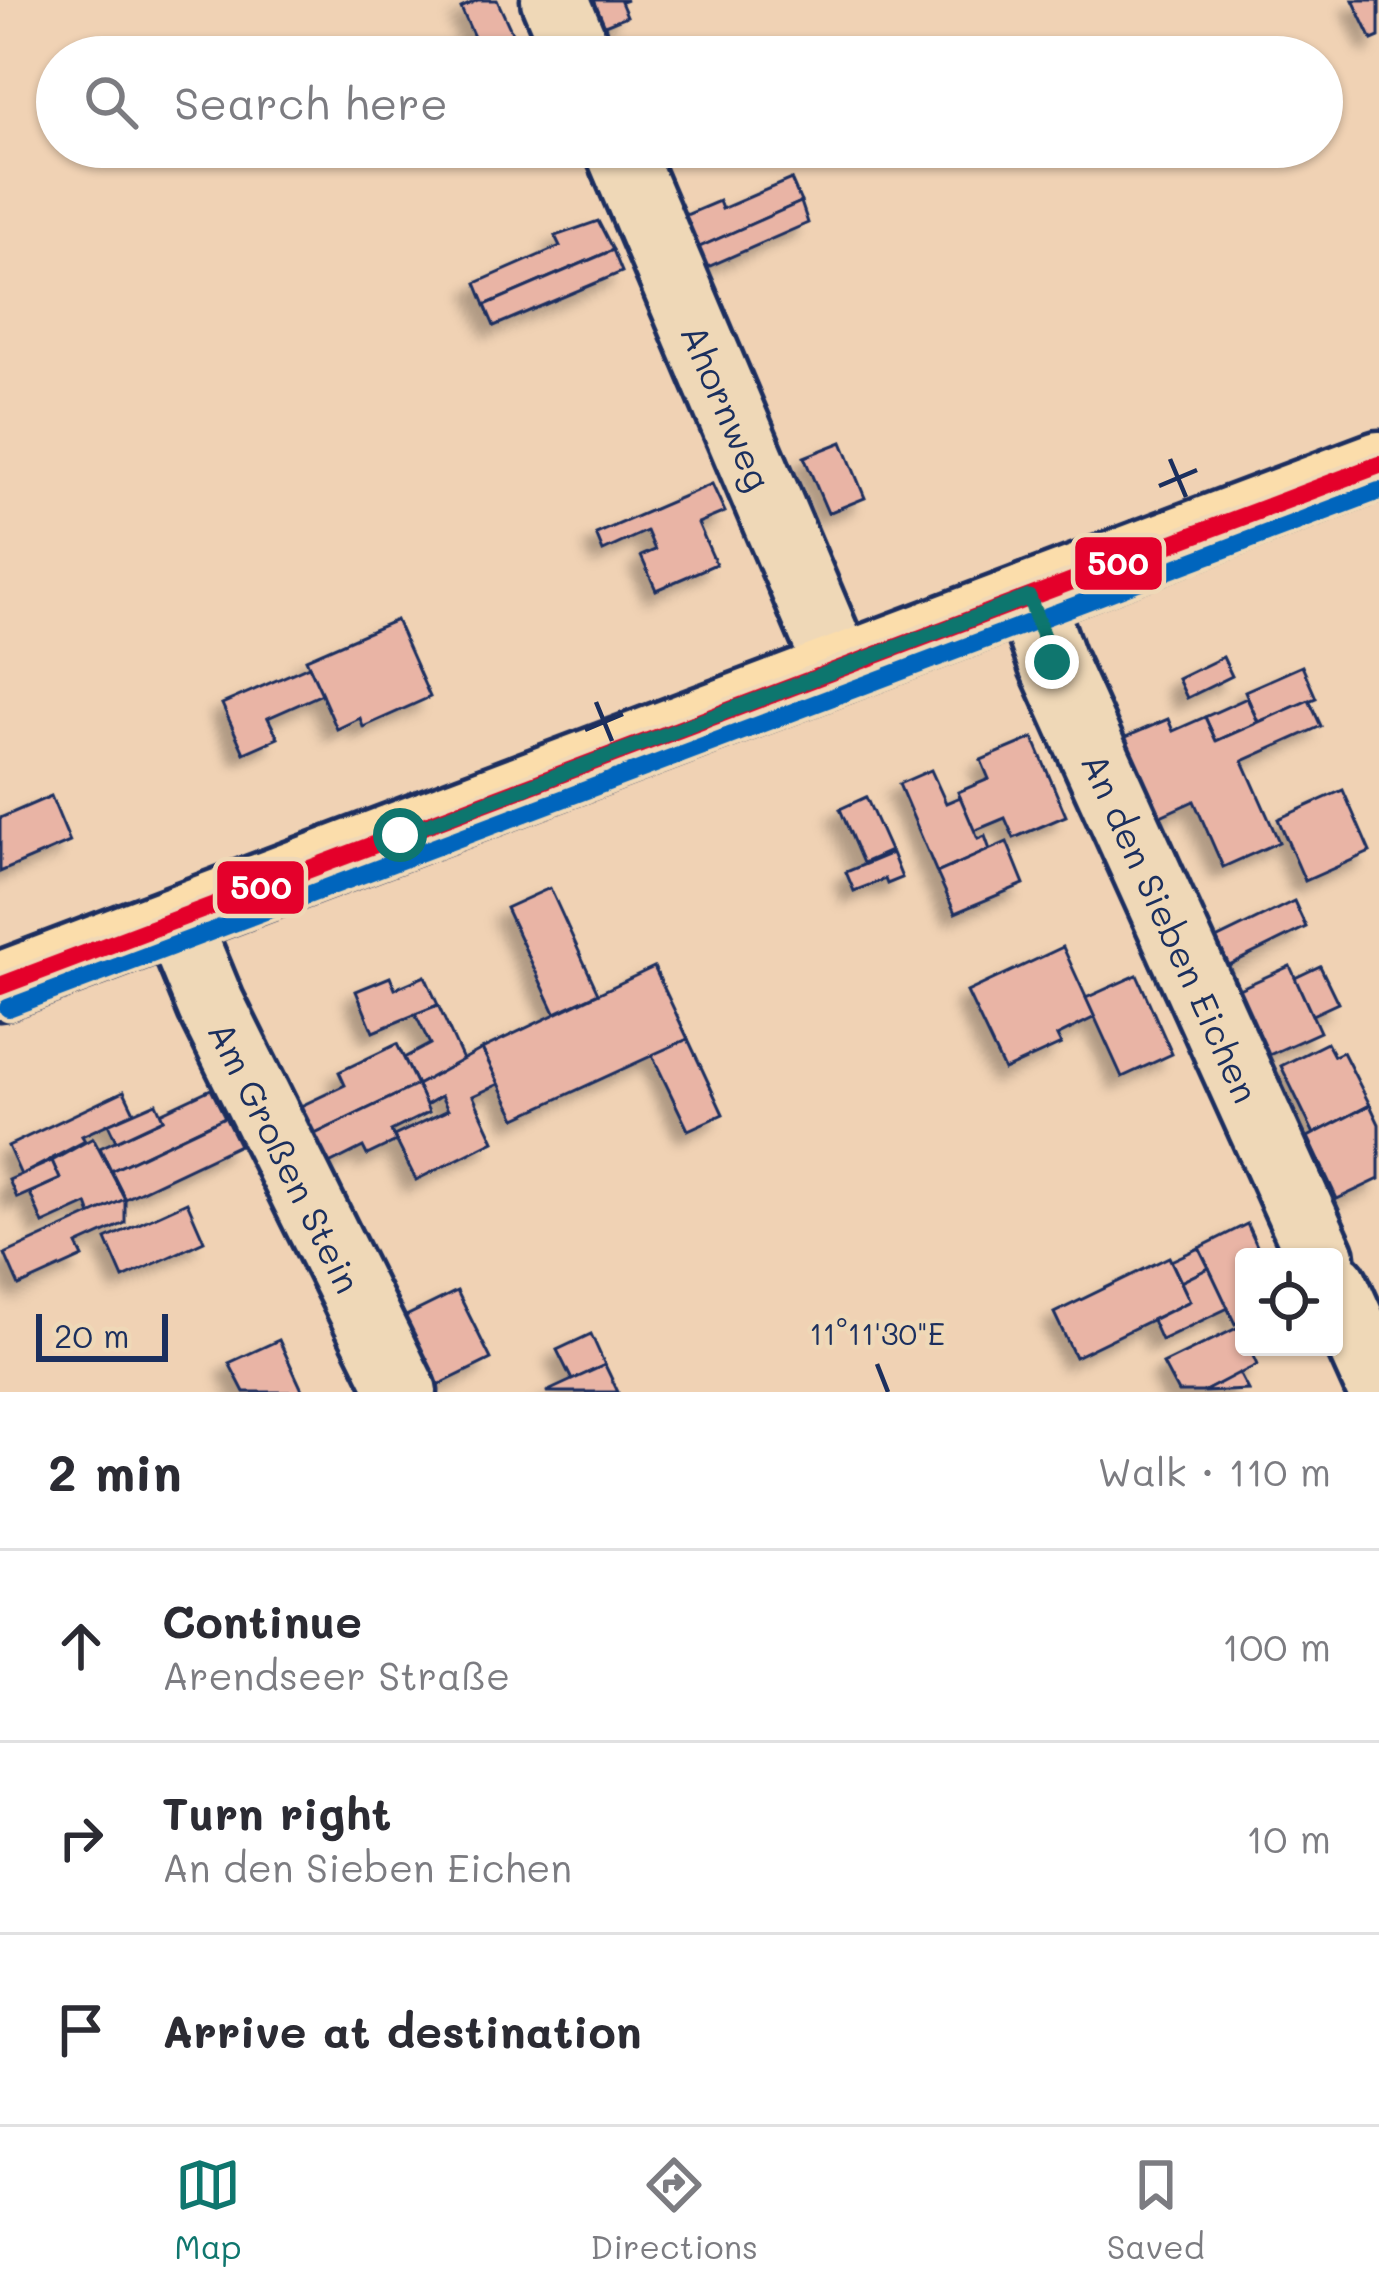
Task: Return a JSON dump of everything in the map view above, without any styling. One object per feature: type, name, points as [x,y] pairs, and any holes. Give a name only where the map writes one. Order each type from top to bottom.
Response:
[{"type":"main road","points":[[0,986],[176,920],[393,814],[839,669],[1379,465]]},
{"type":"street","points":[[554,0],[570,36]]},
{"type":"street","name":"Ahornweg","points":[[627,168],[839,669]]},
{"type":"street","name":"An den Sieben Eichen","points":[[1029,597],[1052,662],[1317,1248]]},
{"type":"street","name":"Am Großen Stein","points":[[176,920],[212,1006],[403,1392]]},
{"type":"street","points":[[1343,1305],[1379,1385]]},
{"type":"building","points":[[478,0],[497,0],[514,36],[474,36],[461,8]]},
{"type":"building","points":[[589,0],[627,0],[621,2],[627,16],[600,27]]},
{"type":"building","points":[[1353,0],[1379,0],[1379,37],[1372,40]]},
{"type":"building","points":[[791,179],[801,202],[693,250],[679,218],[719,201],[722,209]]},
{"type":"building","points":[[801,202],[808,223],[703,269],[693,250]]},
{"type":"building","points":[[598,221],[613,250],[485,305],[476,283],[560,246],[555,236]]},
{"type":"building","points":[[613,250],[622,272],[494,326],[485,305]]},
{"type":"building","points":[[842,442],[865,498],[828,513],[804,457]]},
{"type":"building","points":[[712,484],[725,512],[698,523],[716,564],[656,590],[641,556],[655,550],[647,531],[603,551],[596,534]]},
{"type":"building","points":[[396,620],[430,697],[363,727],[360,718],[337,729],[306,659]]},
{"type":"building","points":[[1223,657],[1232,676],[1187,698],[1178,679]]},
{"type":"building","points":[[309,666],[322,694],[268,718],[278,738],[244,753],[222,704]]},
{"type":"building","points":[[1302,666],[1316,698],[1258,722],[1245,691]]},
{"type":"building","points":[[1247,698],[1258,722],[1216,741],[1205,717]]},
{"type":"building","points":[[1309,700],[1321,726],[1243,761],[1279,842],[1223,867],[1194,801],[1156,818],[1121,739],[1168,719],[1173,731],[1205,717],[1216,741]]},
{"type":"building","points":[[1033,738],[1066,816],[1014,838],[1005,818],[974,831],[958,792],[989,779],[981,760]]},
{"type":"building","points":[[931,770],[946,803],[960,797],[978,839],[985,836],[990,850],[937,873],[899,784]]},
{"type":"building","points":[[1343,790],[1370,852],[1305,881],[1278,819]]},
{"type":"building","points":[[51,796],[70,842],[0,872],[0,818]]},
{"type":"building","points":[[866,797],[890,851],[863,863],[840,809]]},
{"type":"building","points":[[1007,842],[1024,884],[955,913],[937,873]]},
{"type":"building","points":[[892,853],[902,878],[854,891],[846,872]]},
{"type":"building","points":[[550,888],[598,993],[555,1013],[506,908]]},
{"type":"building","points":[[1294,901],[1306,927],[1229,965],[1216,939]]},
{"type":"building","points":[[1063,947],[1095,1017],[1057,1036],[1061,1044],[1004,1070],[967,992]]},
{"type":"building","points":[[1290,966],[1320,1032],[1260,1059],[1230,993]]},
{"type":"building","points":[[1320,966],[1338,1003],[1312,1015],[1295,978]]},
{"type":"building","points":[[654,967],[688,1039],[516,1118],[482,1049]]},
{"type":"building","points":[[1137,975],[1172,1054],[1122,1077],[1086,998]]},
{"type":"building","points":[[425,976],[438,1005],[373,1032],[356,991],[390,977],[395,989]]},
{"type":"building","points":[[438,1005],[464,1062],[417,1085],[404,1058],[430,1044],[415,1014]]},
{"type":"building","points":[[688,1039],[723,1114],[688,1130],[652,1055]]},
{"type":"building","points":[[1327,1043],[1334,1056],[1343,1052],[1370,1105],[1314,1134],[1281,1066]]},
{"type":"building","points":[[397,1044],[417,1085],[313,1135],[299,1107],[345,1085],[339,1072]]},
{"type":"building","points":[[482,1049],[499,1084],[473,1096],[494,1141],[416,1180],[394,1136],[448,1110],[441,1096],[426,1105],[417,1085]]},
{"type":"building","points":[[417,1085],[429,1112],[391,1131],[396,1141],[367,1155],[363,1147],[327,1165],[313,1135]]},
{"type":"building","points":[[211,1089],[225,1117],[111,1171],[100,1148],[163,1119],[160,1113]]},
{"type":"building","points":[[124,1091],[134,1112],[82,1136],[85,1141],[21,1175],[8,1146]]},
{"type":"building","points":[[156,1103],[163,1119],[116,1141],[108,1124]]},
{"type":"building","points":[[1370,1105],[1379,1124],[1379,1179],[1337,1199],[1308,1137]]},
{"type":"building","points":[[225,1117],[239,1145],[125,1199],[111,1171]]},
{"type":"building","points":[[93,1138],[125,1199],[91,1215],[87,1204],[43,1224],[30,1193],[60,1179],[52,1161]]},
{"type":"building","points":[[52,1161],[60,1179],[17,1198],[9,1180]]},
{"type":"building","points":[[125,1199],[125,1223],[77,1245],[83,1257],[19,1286],[5,1254]]},
{"type":"building","points":[[187,1202],[204,1241],[123,1278],[106,1239]]},
{"type":"building","points":[[1247,1224],[1258,1248],[1235,1248],[1235,1324],[1199,1248]]},
{"type":"building","points":[[1199,1248],[1209,1268],[1181,1282],[1171,1261]]},
{"type":"building","points":[[1169,1257],[1190,1301],[1075,1357],[1054,1313]]},
{"type":"building","points":[[1209,1268],[1228,1308],[1161,1340],[1152,1320],[1190,1301],[1181,1282]]},
{"type":"building","points":[[457,1291],[491,1359],[428,1390],[394,1322]]},
{"type":"building","points":[[1235,1329],[1235,1356],[1253,1356],[1257,1365],[1203,1392],[1178,1392],[1163,1364]]},
{"type":"building","points":[[591,1334],[605,1365],[572,1380],[557,1350]]},
{"type":"building","points":[[279,1340],[303,1392],[244,1392],[229,1363]]},
{"type":"building","points":[[605,1365],[618,1392],[546,1392],[572,1380]]},
{"type":"building","points":[[1239,1373],[1248,1390],[1203,1392]]},
{"type":"transit line","name":"500","points":[[0,986],[1379,465]]},
{"type":"transit line","points":[[8,1008],[1379,491]]},
{"type":"route","points":[[400,835],[1029,597],[1052,662]]}]
